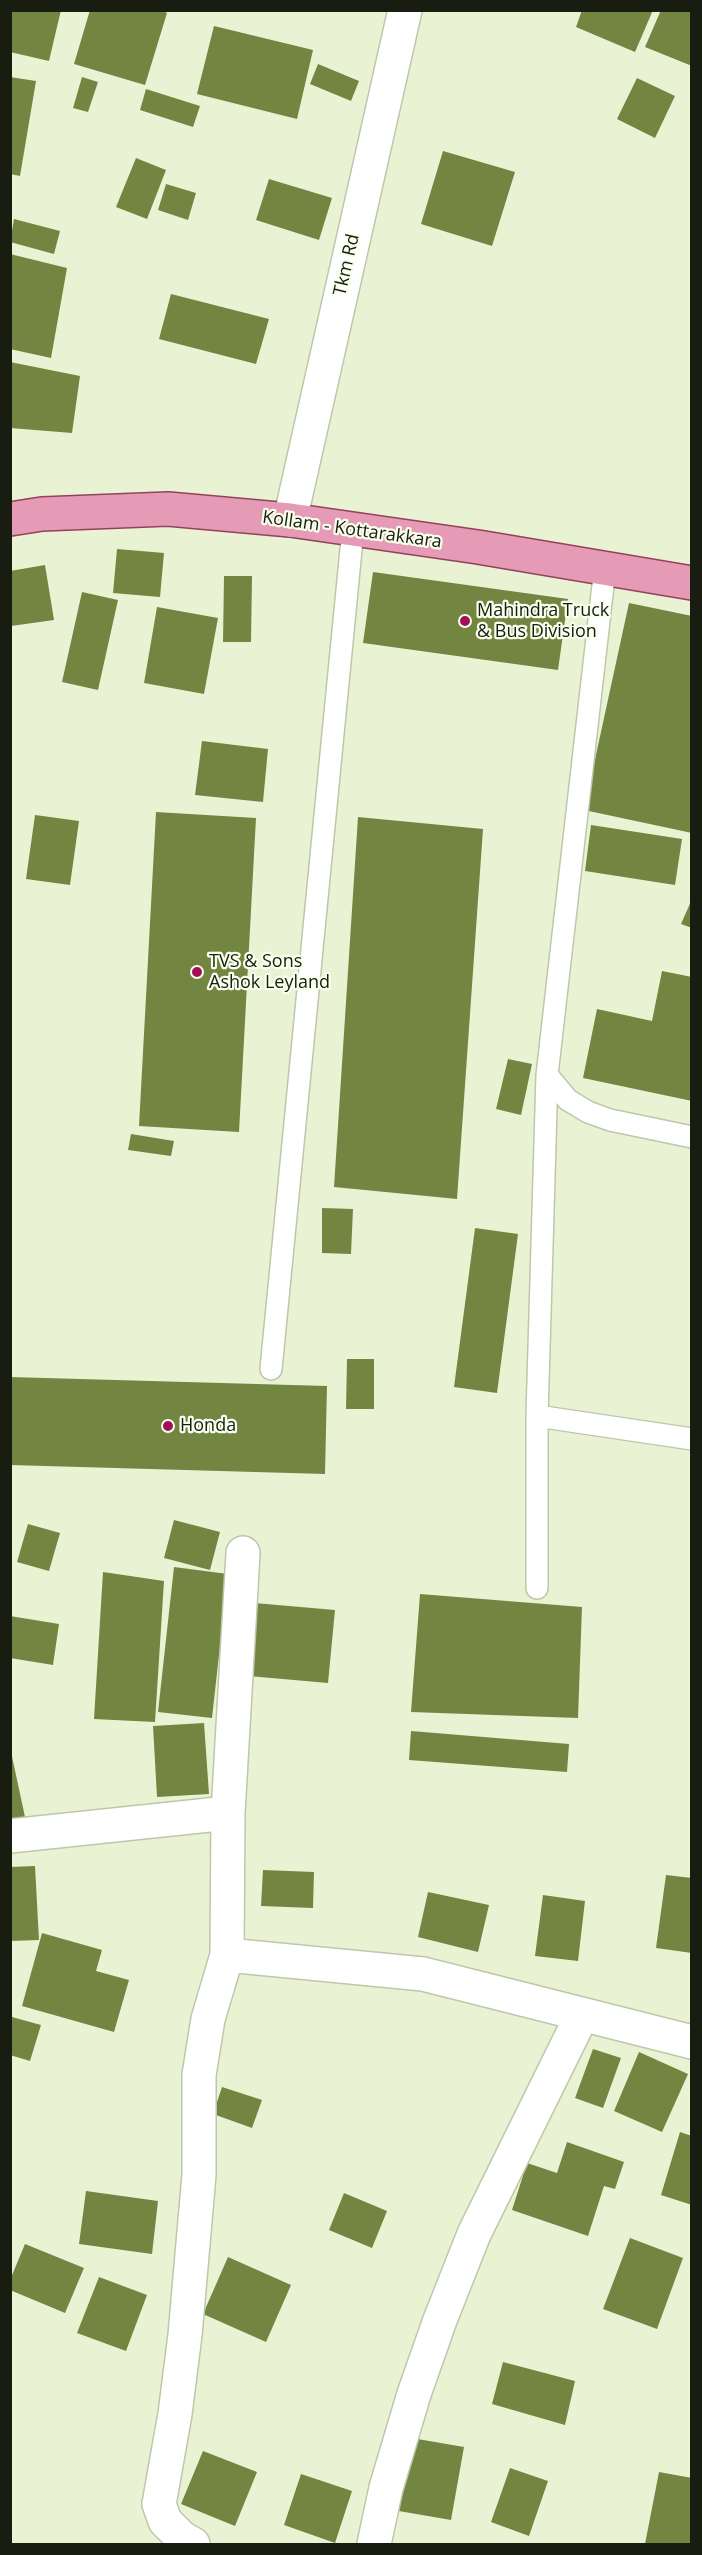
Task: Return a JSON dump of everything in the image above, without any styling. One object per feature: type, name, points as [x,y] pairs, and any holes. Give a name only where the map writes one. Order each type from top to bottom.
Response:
[{"type":"main road","name":"Kollam - Kottarakkara","points":[[10,519],[42,514],[168,509],[290,520],[605,568],[692,584]]},
{"type":"street","name":"Tkm Rd","points":[[290,520],[405,10]]},
{"type":"street","points":[[193,2544],[165,2521],[159,2504],[168,2458],[185,2335],[199,2175],[199,2075],[208,2019],[227,1955],[228,1813],[243,1553]]},
{"type":"street","points":[[10,1836],[228,1813]]},
{"type":"street","points":[[227,1955],[423,1974],[565,2008],[582,2015],[692,2042]]},
{"type":"street","points":[[374,2544],[386,2488],[414,2394],[440,2320],[474,2234],[582,2015]]},
{"type":"lane","points":[[271,1369],[353,529]]},
{"type":"lane","points":[[537,1588],[537,1416],[547,1074],[605,568]]},
{"type":"lane","points":[[547,1074],[568,1100],[588,1112],[692,1137]]},
{"type":"lane","points":[[537,1416],[692,1439]]},
{"type":"building","points":[[10,10],[61,10],[49,61],[10,52]]},
{"type":"building","points":[[90,10],[161,10],[167,13],[145,85],[74,64]]},
{"type":"building","points":[[582,10],[653,10],[635,52],[576,27]]},
{"type":"building","points":[[661,10],[692,10],[692,66],[645,47]]},
{"type":"building","points":[[214,26],[313,50],[297,119],[197,94]]},
{"type":"building","points":[[318,64],[359,81],[351,101],[310,84]]},
{"type":"building","points":[[10,77],[36,81],[20,176],[10,174]]},
{"type":"building","points":[[82,77],[98,82],[88,112],[73,108]]},
{"type":"building","points":[[637,78],[675,96],[655,138],[617,119]]},
{"type":"building","points":[[146,89],[200,106],[193,127],[140,110]]},
{"type":"building","points":[[443,151],[515,172],[492,246],[421,224]]},
{"type":"building","points":[[136,158],[166,170],[147,219],[116,207]]},
{"type":"building","points":[[269,179],[332,198],[319,240],[256,220]]},
{"type":"building","points":[[166,184],[196,193],[188,220],[158,210]]},
{"type":"building","points":[[14,219],[60,231],[54,254],[10,242]]},
{"type":"building","points":[[10,254],[67,268],[51,358],[10,349]]},
{"type":"building","points":[[171,294],[269,319],[256,364],[159,339]]},
{"type":"building","points":[[10,362],[80,376],[72,433],[10,428]]},
{"type":"building","points":[[117,549],[164,553],[160,597],[113,593]]},
{"type":"building","points":[[45,565],[54,620],[11,626],[10,571]]},
{"type":"building","name":"Mahindra Truck & Bus Division","points":[[373,572],[568,599],[558,670],[363,643]]},
{"type":"building","points":[[224,576],[252,576],[251,642],[223,642]]},
{"type":"building","points":[[82,592],[118,600],[98,690],[62,682]]},
{"type":"building","points":[[629,603],[692,616],[692,833],[584,810]]},
{"type":"building","points":[[157,607],[218,618],[204,694],[144,683]]},
{"type":"building","points":[[202,741],[268,749],[263,802],[195,795]]},
{"type":"building","name":"TVS & Sons Ashok Leyland","points":[[156,812],[256,818],[239,1132],[139,1126]]},
{"type":"building","points":[[35,815],[79,821],[70,885],[26,879]]},
{"type":"building","points":[[358,817],[483,829],[457,1199],[334,1187]]},
{"type":"building","points":[[591,825],[682,839],[675,885],[585,871]]},
{"type":"building","points":[[692,899],[692,928],[681,924]]},
{"type":"building","points":[[662,971],[692,977],[692,1101],[583,1078],[597,1009],[652,1021]]},
{"type":"building","points":[[508,1059],[532,1064],[521,1115],[496,1109]]},
{"type":"building","points":[[131,1134],[174,1141],[171,1156],[128,1150]]},
{"type":"building","points":[[322,1208],[353,1209],[351,1254],[322,1253]]},
{"type":"building","points":[[475,1228],[518,1234],[497,1393],[454,1387]]},
{"type":"building","points":[[347,1359],[374,1359],[374,1409],[346,1409]]},
{"type":"building","name":"Honda","points":[[10,1377],[327,1386],[325,1474],[10,1465]]},
{"type":"building","points":[[174,1520],[220,1532],[210,1570],[164,1558]]},
{"type":"building","points":[[28,1524],[60,1533],[49,1571],[17,1562]]},
{"type":"building","points":[[174,1567],[228,1574],[212,1718],[158,1712]]},
{"type":"building","points":[[103,1572],[164,1581],[155,1722],[94,1719]]},
{"type":"building","points":[[420,1594],[582,1607],[578,1718],[411,1712]]},
{"type":"building","points":[[243,1602],[335,1610],[328,1683],[237,1675]]},
{"type":"building","points":[[10,1616],[59,1624],[53,1665],[10,1658]]},
{"type":"building","points":[[204,1723],[209,1794],[157,1797],[153,1726]]},
{"type":"building","points":[[411,1731],[569,1744],[567,1772],[409,1760]]},
{"type":"building","points":[[10,1747],[25,1817],[10,1820]]},
{"type":"building","points":[[35,1866],[39,1940],[10,1941],[10,1867]]},
{"type":"building","points":[[263,1870],[314,1872],[313,1908],[261,1906]]},
{"type":"building","points":[[666,1875],[692,1878],[692,1953],[656,1948]]},
{"type":"building","points":[[428,1892],[489,1905],[478,1952],[418,1937]]},
{"type":"building","points":[[543,1895],[585,1901],[578,1961],[535,1956]]},
{"type":"building","points":[[42,1933],[102,1950],[96,1971],[129,1980],[114,2032],[22,2006]]},
{"type":"building","points":[[12,2017],[41,2025],[30,2061],[10,2055]]},
{"type":"building","points":[[593,2049],[621,2058],[603,2108],[575,2098]]},
{"type":"building","points":[[639,2052],[688,2074],[662,2132],[614,2111]]},
{"type":"building","points":[[222,2087],[262,2100],[252,2128],[213,2114]]},
{"type":"building","points":[[680,2132],[692,2136],[692,2205],[661,2195]]},
{"type":"building","points":[[567,2142],[624,2162],[615,2189],[604,2186],[588,2236],[512,2210],[527,2163],[557,2173]]},
{"type":"building","points":[[86,2191],[158,2201],[152,2254],[79,2244]]},
{"type":"building","points":[[344,2193],[387,2211],[372,2248],[329,2230]]},
{"type":"building","points":[[630,2238],[683,2258],[657,2329],[603,2309]]},
{"type":"building","points":[[25,2244],[84,2268],[65,2313],[10,2290],[10,2280]]},
{"type":"building","points":[[228,2257],[291,2285],[266,2342],[203,2314]]},
{"type":"building","points":[[99,2277],[147,2295],[126,2351],[77,2333]]},
{"type":"building","points":[[503,2362],[575,2381],[565,2425],[492,2404]]},
{"type":"building","points":[[406,2437],[464,2447],[451,2520],[393,2510]]},
{"type":"building","points":[[203,2451],[257,2472],[235,2526],[181,2504]]},
{"type":"building","points":[[510,2468],[548,2481],[529,2536],[491,2522]]},
{"type":"building","points":[[659,2472],[692,2478],[692,2544],[645,2544]]},
{"type":"building","points":[[301,2474],[352,2491],[335,2543],[284,2525]]},
{"type":"place","name":"Mahindra Truck & Bus Division","points":[[465,621]]},
{"type":"place","name":"TVS & Sons Ashok Leyland","points":[[197,972]]},
{"type":"place","name":"Honda","points":[[168,1426]]}]
